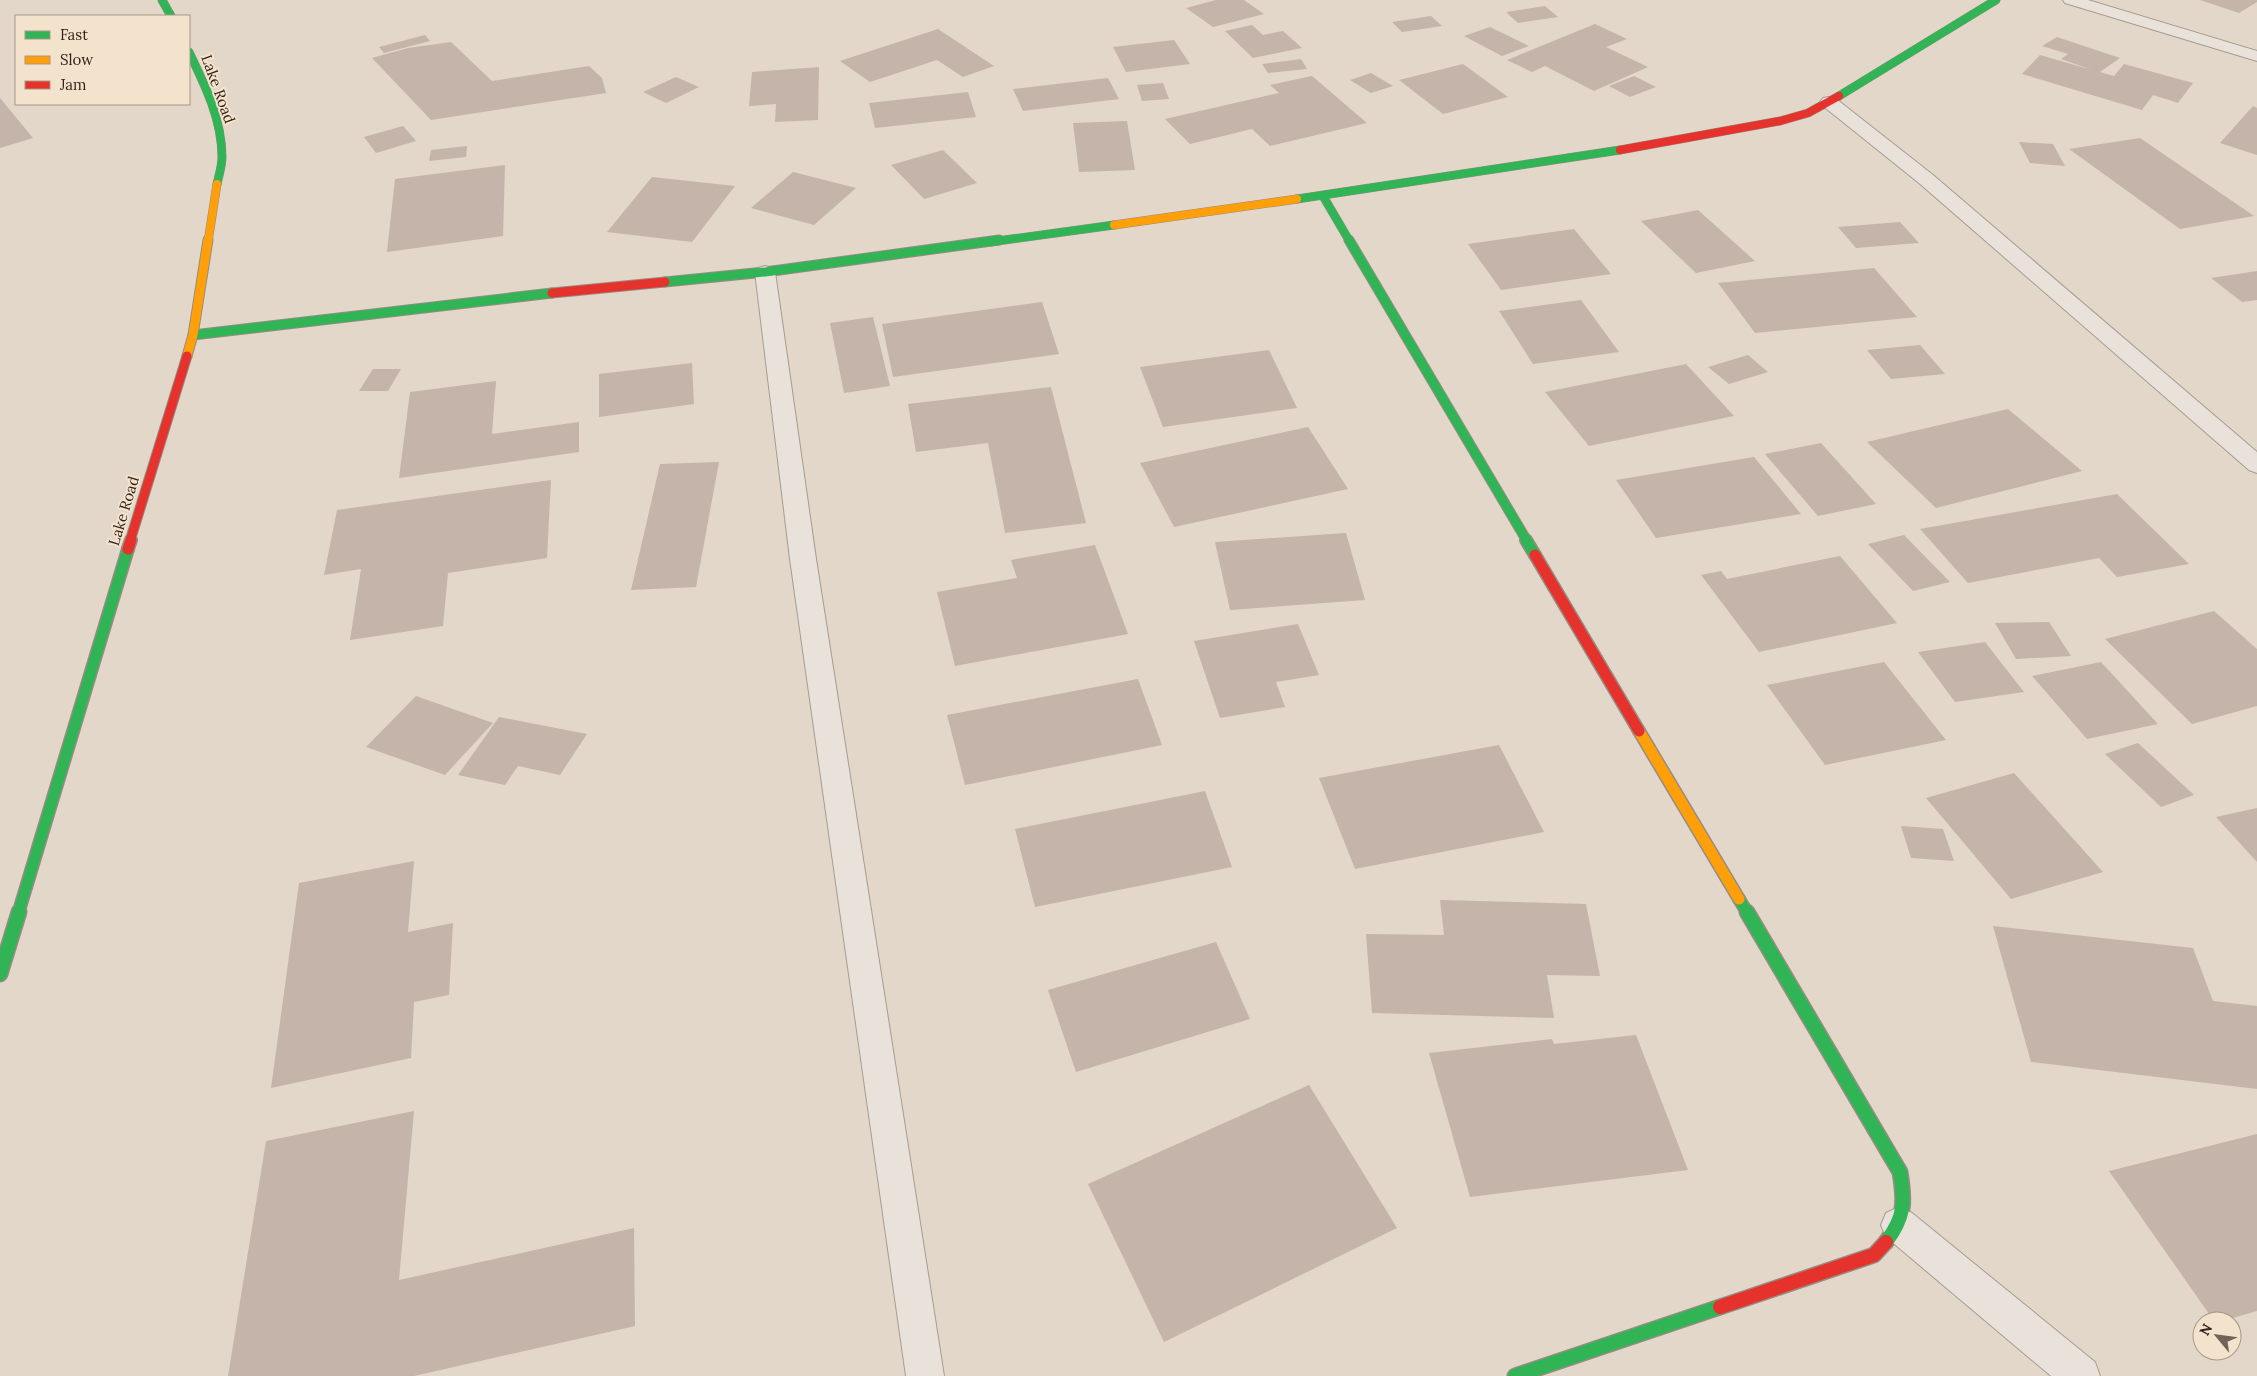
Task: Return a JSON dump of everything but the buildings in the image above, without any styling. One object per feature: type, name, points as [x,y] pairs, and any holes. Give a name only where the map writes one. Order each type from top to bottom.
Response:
[{"type":"street","points":[[162,0],[170,15]]},
{"type":"street","points":[[193,335],[491,299],[766,272],[1323,196],[1612,152],[1780,121],[1808,113],[1829,102],[1996,0]]},
{"type":"street","points":[[2071,0],[2257,56]]},
{"type":"street","name":"Lake Road","points":[[0,974],[193,335],[212,206],[222,159],[218,126],[202,79],[190,54]]},
{"type":"street","points":[[1829,102],[1926,179],[2257,465]]},
{"type":"street","points":[[1323,196],[1900,1172],[1905,1199],[1899,1225],[1888,1241],[1874,1255],[1515,1376]]},
{"type":"street","points":[[766,272],[803,559],[925,1376]]},
{"type":"street","points":[[2228,440],[2257,436]]},
{"type":"street","points":[[1899,1225],[2081,1376]]},
{"type":"traffic: fast","points":[[162,0],[170,15]]},
{"type":"traffic: fast","points":[[1839,96],[1996,0]]},
{"type":"traffic: fast","points":[[190,54],[206,90],[219,130],[222,157],[217,184]]},
{"type":"traffic: fast","points":[[1297,199],[1620,150]]},
{"type":"traffic: fast","points":[[1323,196],[1535,555]]},
{"type":"traffic: fast","points":[[665,282],[765,272],[1114,225]]},
{"type":"traffic: fast","points":[[193,335],[552,293]]},
{"type":"traffic: fast","points":[[0,974],[128,549]]},
{"type":"traffic: fast","points":[[1739,899],[1900,1172],[1903,1209],[1898,1224],[1886,1242]]},
{"type":"traffic: fast","points":[[1515,1376],[1720,1307]]},
{"type":"traffic: slow","points":[[187,356],[193,335],[217,184]]},
{"type":"traffic: slow","points":[[1114,225],[1297,199]]},
{"type":"traffic: slow","points":[[1639,731],[1739,899]]},
{"type":"traffic: jam","points":[[1620,150],[1780,121],[1808,113],[1839,96]]},
{"type":"traffic: jam","points":[[552,293],[665,282]]},
{"type":"traffic: jam","points":[[128,549],[187,356]]},
{"type":"traffic: jam","points":[[1535,555],[1639,731]]},
{"type":"traffic: jam","points":[[1720,1307],[1874,1255],[1886,1242]]}]
